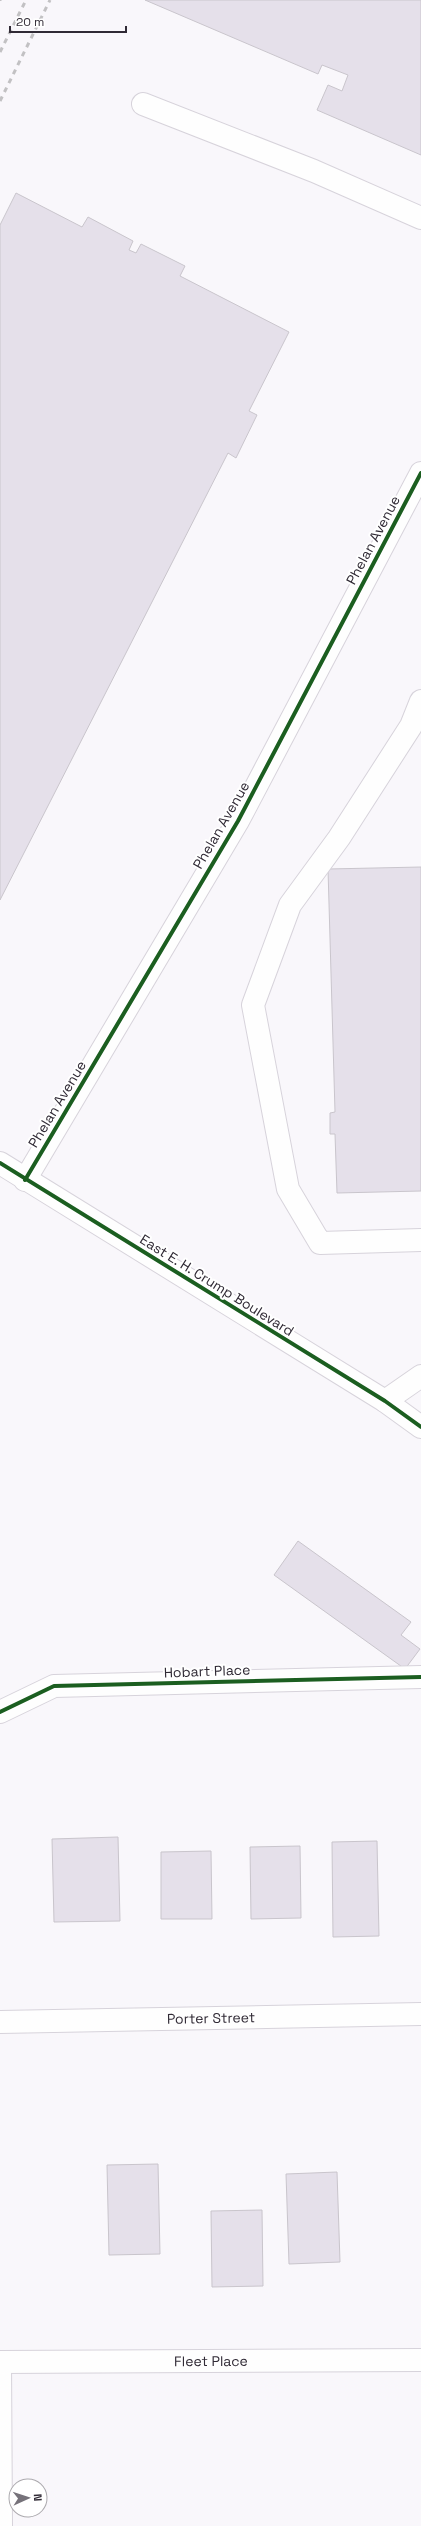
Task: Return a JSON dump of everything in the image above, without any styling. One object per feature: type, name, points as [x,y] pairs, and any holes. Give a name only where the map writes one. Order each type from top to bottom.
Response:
[{"type":"street","points":[[143,104],[314,171],[421,218]]},
{"type":"street","name":"Phelan Avenue","points":[[25,1180],[238,821],[421,473]]},
{"type":"street","points":[[421,701],[411,726],[339,838],[290,905],[253,1005],[288,1189],[320,1242],[421,1240]]},
{"type":"street","name":"East E. H. Crump Boulevard","points":[[0,1163],[25,1180],[385,1401],[421,1428]]},
{"type":"street","points":[[385,1401],[421,1376]]},
{"type":"street","name":"Hobart Place","points":[[0,1712],[54,1686],[421,1677]]},
{"type":"street","name":"Porter Street","points":[[0,2022],[421,2014]]},
{"type":"street","name":"Fleet Place","points":[[0,2362],[421,2360]]},
{"type":"street","points":[[0,2362],[1,2526]]},
{"type":"building","points":[[145,0],[421,0],[421,155],[317,110],[328,85],[342,91],[348,75],[322,65],[318,74]]},
{"type":"building","points":[[16,193],[82,227],[88,217],[133,241],[129,250],[136,253],[141,244],[185,266],[180,276],[289,332],[249,411],[257,415],[236,458],[228,453],[0,900],[0,225]]},
{"type":"building","points":[[421,867],[421,1191],[337,1193],[335,1134],[330,1134],[330,1113],[335,1112],[328,869]]},
{"type":"building","points":[[298,1541],[411,1622],[401,1635],[420,1649],[405,1669],[274,1575]]},
{"type":"building","points":[[118,1837],[120,1921],[54,1922],[52,1839]]},
{"type":"building","points":[[377,1841],[379,1936],[333,1937],[332,1842]]},
{"type":"building","points":[[300,1846],[301,1918],[251,1919],[250,1847]]},
{"type":"building","points":[[211,1851],[212,1919],[161,1919],[161,1852]]},
{"type":"building","points":[[158,2164],[160,2254],[109,2255],[107,2165]]},
{"type":"building","points":[[337,2172],[340,2262],[289,2264],[286,2174]]},
{"type":"building","points":[[262,2210],[263,2286],[212,2287],[211,2211]]},
{"type":"railway","points":[[0,52],[26,0]]},
{"type":"railway","points":[[0,101],[50,0]]},
{"type":"cycle path","points":[[25,1180],[238,821],[421,473]]},
{"type":"cycle path","points":[[0,1163],[385,1401],[421,1427]]},
{"type":"cycle path","points":[[0,1712],[54,1686],[421,1677]]}]
